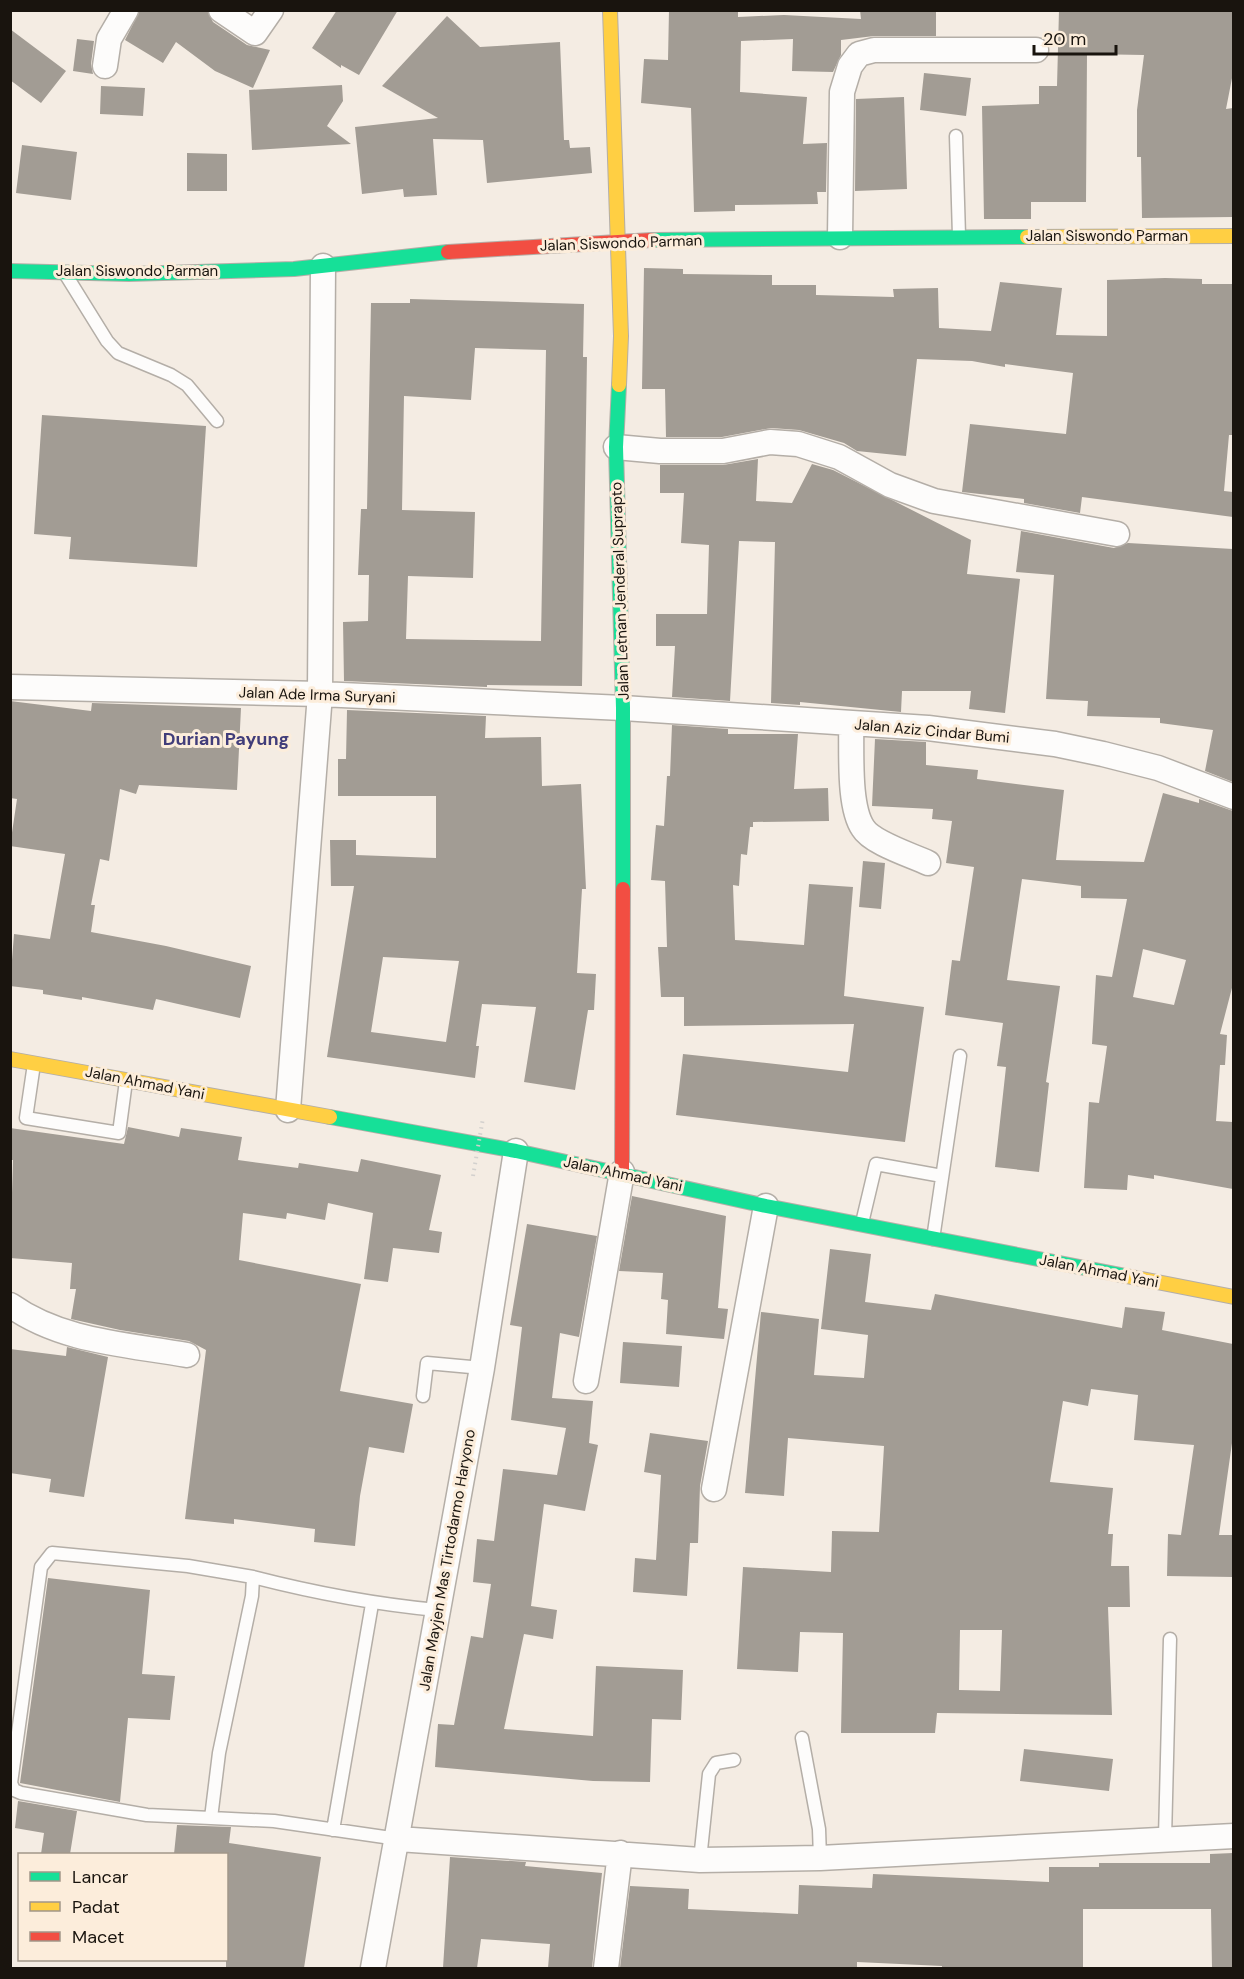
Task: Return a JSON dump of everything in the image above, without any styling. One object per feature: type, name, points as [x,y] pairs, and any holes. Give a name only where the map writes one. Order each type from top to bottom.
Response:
[{"type":"street","points":[[105,66],[109,39],[126,10]]},
{"type":"street","points":[[221,10],[255,33],[271,10]]},
{"type":"street","name":"Jalan Letnan Jenderal Suprapto","points":[[610,10],[621,336],[616,447],[623,708],[622,1172]]},
{"type":"street","points":[[840,237],[842,92],[850,66],[859,54],[874,50],[1036,50]]},
{"type":"street","name":"Jalan Siswondo Parman","points":[[10,271],[129,274],[323,266],[436,253],[618,240],[1233,236]]},
{"type":"street","points":[[288,1110],[320,694],[323,266]]},
{"type":"street","points":[[616,447],[660,451],[723,451],[770,442],[798,444],[839,457],[890,485],[934,501],[1117,534]]},
{"type":"street","name":"Jalan Ade Irma Suryani","points":[[10,687],[320,694],[623,708]]},
{"type":"street","name":"Jalan Aziz Cindar Bumi","points":[[623,708],[928,728],[1055,744],[1158,768],[1233,797]]},
{"type":"street","points":[[851,724],[855,810],[863,830],[881,842],[928,862]]},
{"type":"street","name":"Jalan Ahmad Yani","points":[[10,1059],[516,1151],[622,1172],[766,1206],[1233,1297]]},
{"type":"street","name":"Jalan Mayjen Mas Tirtodarmo Haryono","points":[[373,1968],[482,1368],[516,1151]]},
{"type":"street","points":[[586,1381],[622,1172]]},
{"type":"street","points":[[714,1489],[766,1206]]},
{"type":"street","points":[[10,1305],[30,1319],[68,1335],[187,1355]]},
{"type":"street","points":[[398,1839],[700,1860],[820,1858],[1233,1836]]},
{"type":"street","points":[[606,1968],[620,1853]]},
{"type":"lane","points":[[956,136],[959,236]]},
{"type":"lane","points":[[64,272],[107,340],[118,353],[171,375],[187,385],[217,421]]},
{"type":"lane","points":[[933,1239],[960,1056]]},
{"type":"lane","points":[[34,1063],[26,1118],[119,1133],[127,1079]]},
{"type":"lane","points":[[862,1225],[876,1164],[942,1176]]},
{"type":"lane","points":[[423,1396],[427,1363],[482,1368]]},
{"type":"lane","points":[[398,1839],[274,1821],[147,1815],[14,1790],[11,1783],[41,1567],[52,1552],[188,1566],[253,1577],[316,1594],[372,1604],[437,1610]]},
{"type":"lane","points":[[211,1818],[219,1753],[252,1596],[253,1577]]},
{"type":"lane","points":[[333,1830],[372,1604]]},
{"type":"lane","points":[[1165,1838],[1170,1639]]},
{"type":"lane","points":[[802,1738],[819,1829],[820,1858]]},
{"type":"lane","points":[[700,1860],[709,1774],[716,1763],[734,1760]]},
{"type":"path","points":[[473,1176],[483,1118]]},
{"type":"building","points":[[140,10],[207,10],[213,22],[247,45],[270,50],[253,88],[215,71],[176,42],[163,63],[125,40]]},
{"type":"building","points":[[337,10],[398,10],[359,75],[341,65],[341,68],[312,48]]},
{"type":"building","points":[[669,10],[738,10],[738,17],[784,15],[861,19],[860,10],[936,10],[936,36],[874,36],[841,40],[841,55],[833,72],[792,71],[793,39],[741,41],[740,92],[807,97],[803,144],[827,143],[826,192],[817,192],[818,204],[735,205],[735,211],[694,212],[691,108],[641,103],[644,59],[668,60]]},
{"type":"building","points":[[1059,10],[1233,10],[1233,73],[1226,109],[1233,108],[1233,217],[1142,218],[1141,157],[1137,157],[1137,110],[1144,55],[1087,54],[1086,202],[1031,202],[1031,219],[984,219],[982,106],[1039,104],[1039,86],[1057,86]]},
{"type":"building","points":[[447,16],[480,47],[560,42],[564,140],[569,140],[570,148],[590,147],[592,173],[487,183],[483,140],[433,139],[437,195],[404,197],[403,189],[362,194],[355,127],[438,118],[382,86]]},
{"type":"building","points":[[10,29],[66,71],[41,103],[10,80]]},
{"type":"building","points":[[77,39],[94,41],[91,64],[93,74],[73,71]]},
{"type":"building","points":[[924,73],[971,78],[966,116],[920,110]]},
{"type":"building","points":[[342,85],[343,101],[327,126],[351,144],[252,150],[249,90]]},
{"type":"building","points":[[101,86],[145,88],[143,116],[100,114]]},
{"type":"building","points":[[904,97],[907,189],[855,191],[856,99]]},
{"type":"building","points":[[22,145],[77,152],[71,200],[16,193]]},
{"type":"building","points":[[187,153],[227,154],[227,191],[187,191]]},
{"type":"building","points":[[644,268],[683,269],[683,274],[772,275],[772,285],[816,285],[816,295],[894,297],[893,289],[938,288],[939,328],[991,331],[1000,282],[1062,288],[1056,335],[1107,336],[1107,280],[1202,279],[1202,284],[1233,284],[1233,435],[1229,435],[1224,491],[1233,492],[1233,517],[1082,497],[1080,513],[1024,503],[1024,499],[962,492],[970,424],[1066,434],[1073,373],[1005,364],[1005,367],[972,361],[917,359],[906,456],[857,451],[844,443],[799,430],[771,428],[722,437],[666,437],[665,389],[642,389]]},
{"type":"building","points":[[410,299],[584,304],[583,357],[587,357],[582,686],[487,685],[487,687],[344,681],[343,622],[368,621],[369,575],[358,575],[361,509],[367,509],[371,303],[410,303]],"holes":[[[475,348],[546,350],[541,641],[406,639],[408,576],[473,578],[475,512],[402,510],[404,396],[471,400]]]},
{"type":"building","points":[[42,415],[206,426],[197,567],[69,559],[71,537],[34,534]]},
{"type":"building","points":[[758,459],[756,501],[792,503],[812,464],[833,470],[971,540],[967,574],[1020,579],[1005,713],[969,709],[971,691],[902,691],[901,712],[800,702],[800,705],[771,703],[775,542],[739,541],[730,701],[672,697],[675,646],[656,646],[656,614],[707,614],[709,545],[681,543],[684,493],[660,493],[660,465],[723,465]]},
{"type":"building","points":[[1021,531],[1114,548],[1128,543],[1233,549],[1233,782],[1205,771],[1213,730],[1160,723],[1160,718],[1087,716],[1088,701],[1046,699],[1054,575],[1016,572]]},
{"type":"building","points":[[10,701],[91,711],[92,703],[241,708],[237,790],[139,785],[136,794],[120,789],[109,861],[100,859],[91,905],[95,905],[91,932],[166,946],[251,966],[240,1018],[156,999],[153,1010],[82,997],[82,1000],[43,994],[43,990],[10,986],[14,934],[50,939],[65,854],[10,846],[17,799],[10,798]]},
{"type":"building","points":[[347,710],[486,716],[485,738],[541,737],[542,786],[581,784],[586,889],[582,889],[577,973],[596,974],[594,1010],[588,1010],[575,1090],[524,1082],[536,1007],[482,1004],[476,1046],[479,1046],[475,1078],[327,1057],[354,886],[331,886],[330,840],[356,840],[356,855],[436,858],[436,796],[338,796],[338,759],[346,759]],"holes":[[[383,957],[459,961],[446,1042],[371,1032]]]},
{"type":"building","points":[[672,725],[728,729],[728,734],[798,734],[794,789],[828,788],[829,821],[753,822],[753,827],[750,827],[747,855],[741,854],[739,886],[733,885],[735,940],[804,945],[809,884],[853,887],[844,996],[924,1007],[905,1142],[676,1115],[683,1054],[848,1072],[854,1024],[684,1026],[684,997],[661,997],[658,947],[667,947],[665,881],[651,880],[656,825],[664,826],[667,776],[670,776]]},
{"type":"building","points":[[875,739],[926,742],[926,765],[978,770],[977,779],[1064,790],[1056,860],[1144,862],[1163,793],[1199,803],[1199,799],[1233,811],[1233,984],[1220,1034],[1227,1035],[1225,1065],[1220,1065],[1216,1121],[1233,1122],[1233,1189],[1154,1175],[1154,1179],[1128,1175],[1127,1190],[1084,1188],[1089,1102],[1099,1103],[1107,1046],[1092,1044],[1096,975],[1112,977],[1127,899],[1081,898],[1081,886],[1022,879],[1007,980],[1060,986],[1046,1082],[1049,1083],[1039,1172],[995,1167],[1006,1067],[997,1066],[1003,1023],[945,1015],[952,960],[960,961],[974,867],[946,863],[952,821],[932,819],[933,809],[872,806]],"holes":[[[1143,949],[1186,960],[1174,1005],[1133,997]]]},
{"type":"building","points":[[863,861],[885,863],[881,909],[859,907]]},
{"type":"building","points":[[128,1127],[179,1137],[181,1128],[242,1137],[238,1160],[298,1168],[299,1163],[358,1172],[361,1159],[441,1175],[429,1230],[442,1232],[439,1253],[393,1248],[388,1282],[364,1279],[373,1213],[328,1203],[325,1220],[287,1213],[286,1219],[243,1213],[239,1260],[361,1284],[340,1391],[413,1404],[404,1453],[369,1447],[360,1496],[355,1546],[314,1542],[315,1529],[234,1519],[234,1524],[185,1519],[206,1350],[189,1341],[120,1330],[71,1319],[76,1289],[70,1289],[72,1263],[10,1258],[13,1160],[10,1160],[10,1128],[124,1144]]},
{"type":"building","points":[[632,1196],[726,1216],[718,1308],[728,1309],[724,1339],[666,1334],[668,1300],[661,1299],[663,1273],[619,1271]]},
{"type":"building","points":[[527,1224],[597,1236],[579,1337],[560,1333],[552,1398],[593,1401],[589,1443],[598,1445],[585,1511],[544,1504],[531,1606],[557,1610],[553,1639],[524,1634],[504,1729],[593,1736],[596,1666],[683,1670],[681,1720],[652,1719],[650,1782],[593,1781],[435,1767],[438,1724],[454,1725],[471,1636],[483,1638],[491,1584],[473,1582],[477,1539],[494,1541],[503,1469],[557,1475],[566,1428],[511,1420],[522,1327],[510,1325]]},
{"type":"building","points":[[830,1249],[871,1254],[865,1302],[931,1310],[935,1294],[1122,1328],[1125,1307],[1165,1312],[1162,1330],[1233,1344],[1233,1436],[1219,1535],[1233,1535],[1233,1577],[1167,1576],[1168,1534],[1181,1535],[1194,1445],[1134,1440],[1138,1395],[1091,1389],[1088,1406],[1063,1401],[1050,1482],[1113,1488],[1108,1534],[1113,1534],[1111,1566],[1129,1566],[1130,1607],[1108,1607],[1112,1715],[937,1713],[935,1733],[841,1733],[843,1633],[800,1632],[798,1672],[737,1669],[743,1567],[831,1572],[832,1531],[879,1532],[884,1446],[788,1438],[784,1496],[745,1493],[761,1312],[819,1319],[814,1375],[864,1378],[868,1335],[821,1329]],"holes":[[[960,1630],[1002,1630],[1000,1691],[959,1690]]]},
{"type":"building","points":[[623,1342],[682,1346],[679,1387],[620,1383]]},
{"type":"building","points":[[67,1347],[108,1357],[84,1497],[49,1492],[51,1479],[10,1473],[10,1349],[66,1356]]},
{"type":"building","points":[[650,1433],[708,1441],[700,1486],[698,1543],[690,1543],[687,1596],[633,1592],[635,1558],[656,1560],[661,1475],[644,1472]]},
{"type":"building","points":[[48,1578],[150,1590],[142,1674],[175,1676],[170,1720],[128,1718],[120,1802],[20,1783]]},
{"type":"building","points":[[1024,1749],[1113,1759],[1109,1791],[1020,1781]]},
{"type":"building","points":[[18,1801],[77,1811],[70,1853],[41,1853],[44,1833],[15,1828]]},
{"type":"building","points":[[177,1825],[231,1827],[229,1843],[321,1857],[304,1968],[226,1968],[226,1961],[228,1961],[228,1853],[174,1853]]},
{"type":"building","points":[[1233,1853],[1233,1968],[1212,1968],[1211,1909],[1083,1909],[1083,1968],[942,1968],[942,1966],[857,1962],[857,1968],[620,1968],[630,1886],[689,1889],[688,1909],[798,1914],[799,1885],[872,1888],[873,1874],[1049,1882],[1049,1867],[1099,1867],[1099,1863],[1210,1863],[1210,1854]]},
{"type":"building","points":[[450,1857],[526,1862],[525,1866],[602,1873],[592,1968],[548,1968],[550,1944],[481,1939],[477,1968],[443,1968]]},
{"type":"traffic: fast","points":[[652,240],[1027,237]]},
{"type":"traffic: fast","points":[[10,271],[129,274],[294,269],[448,252]]},
{"type":"traffic: fast","points":[[619,385],[616,447],[623,708],[623,889]]},
{"type":"traffic: fast","points":[[330,1117],[516,1151],[766,1206],[1126,1276]]},
{"type":"traffic: slow","points":[[610,10],[621,336],[619,385]]},
{"type":"traffic: slow","points":[[1027,237],[1234,236]]},
{"type":"traffic: slow","points":[[10,1059],[330,1117]]},
{"type":"traffic: slow","points":[[1126,1276],[1234,1297]]},
{"type":"traffic: jam","points":[[448,252],[652,240]]},
{"type":"traffic: jam","points":[[622,1172],[623,889]]},
{"type":"district","name":"Durian Payung","points":[[226,739]]}]
